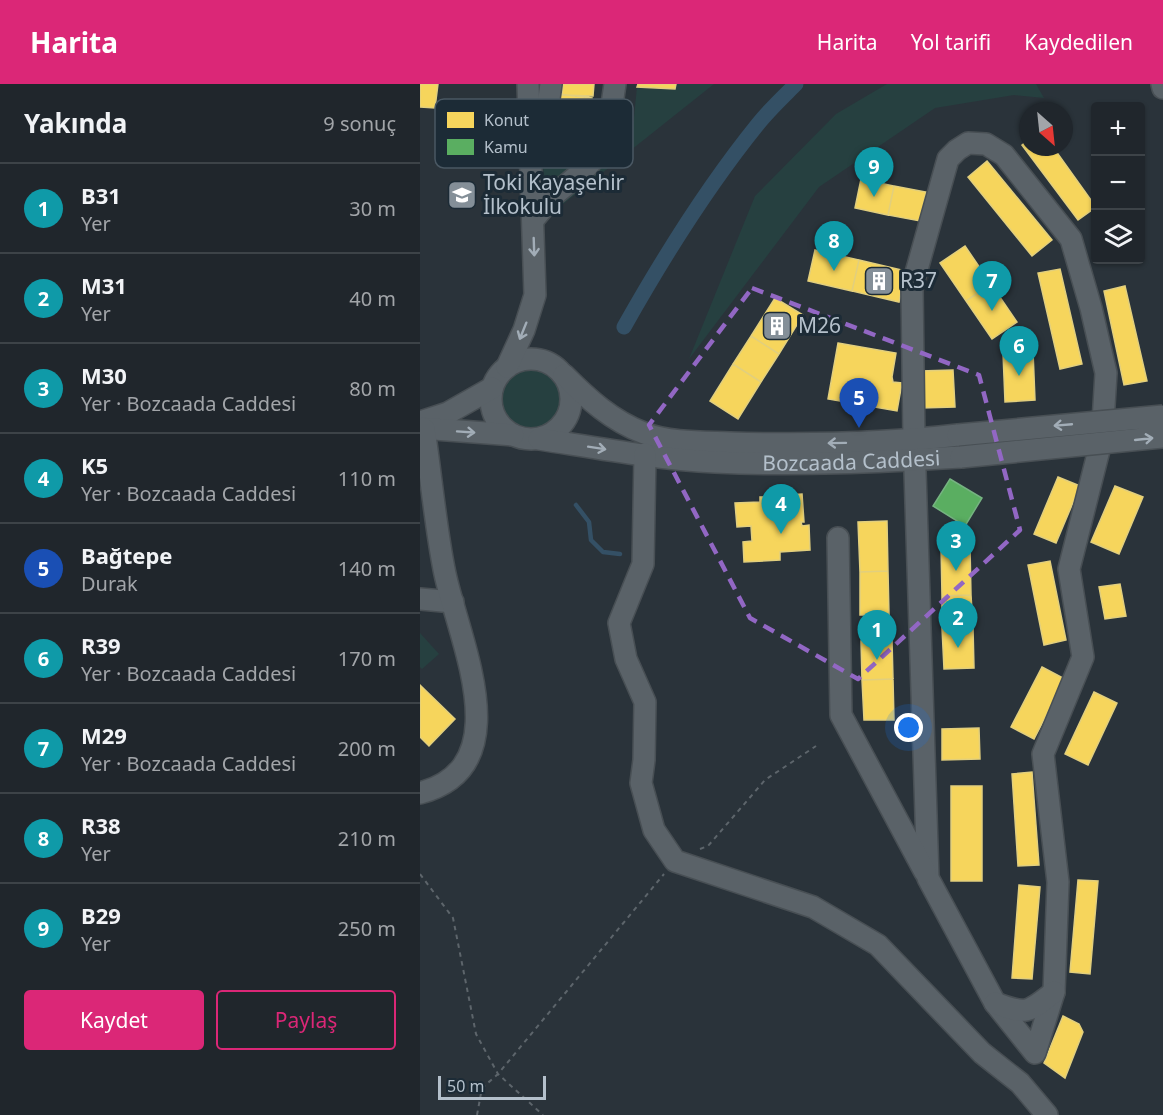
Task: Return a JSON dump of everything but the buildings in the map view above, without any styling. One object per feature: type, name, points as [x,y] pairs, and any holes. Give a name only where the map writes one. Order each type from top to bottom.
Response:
[{"type":"street","points":[[528,84],[529,99]]},
{"type":"street","points":[[549,99],[551,84]]},
{"type":"street","points":[[613,99],[615,84]]},
{"type":"street","points":[[838,538],[841,715],[928,878],[995,1003],[1035,1053],[1054,992],[1058,882],[1043,754],[1083,657],[1069,569],[1102,438],[1106,373],[1091,308],[1071,239],[1004,155],[986,144],[968,143],[948,159],[912,287],[914,450],[928,878]]},
{"type":"street","points":[[507,367],[524,330],[535,295],[531,168]]},
{"type":"street","points":[[533,220],[554,195],[586,168]]},
{"type":"street","points":[[421,426],[539,439],[552,434],[562,425],[569,413],[572,400],[570,387],[564,375],[544,360],[531,358],[518,361],[498,376],[492,388],[491,402],[494,415],[513,435]]},
{"type":"street","name":"Bozcaada Caddesi","points":[[564,375],[608,414],[645,434],[684,441],[914,450],[960,458],[1163,437]]},
{"type":"street","points":[[421,426],[492,388]]},
{"type":"street","name":"Bozcaada Caddesi","points":[[539,439],[712,462],[785,465],[914,450],[958,435],[1163,416]]},
{"type":"street","points":[[420,793],[441,784],[457,772],[467,760],[478,714],[476,687],[444,570],[421,426]]},
{"type":"street","points":[[645,454],[643,564],[619,623],[626,659],[645,702],[644,760],[641,783],[654,830],[675,861],[813,907],[878,945],[982,1053],[1020,1083],[1047,1115]]},
{"type":"street","points":[[420,599],[453,602]]},
{"type":"street","points":[[995,1003],[1025,1012],[1054,992]]},
{"type":"path","points":[[477,1115],[482,1088],[498,1074],[675,861],[708,846],[765,780],[816,746]]},
{"type":"path","points":[[420,874],[453,918],[476,1034],[498,1074],[543,1115]]},
{"type":"highlighted area","points":[[752,288],[979,375],[1020,530],[858,679],[750,618],[649,425]]},
{"type":"green space","points":[[676,84],[714,84],[633,148],[637,87],[675,89]]},
{"type":"green space","points":[[887,84],[1036,84],[1044,98],[1014,95],[935,108],[819,187],[689,359],[755,196],[836,114]]},
{"type":"green space","points":[[543,168],[572,168],[551,185],[545,186]]},
{"type":"green space","points":[[596,168],[608,168],[543,220],[578,188]]},
{"type":"green space","points":[[525,368],[537,368],[554,377],[561,388],[563,400],[561,412],[554,423],[537,432],[525,432],[513,427],[504,418],[499,406],[499,394],[504,382],[513,373]]},
{"type":"green space","points":[[420,633],[439,654],[422,669],[420,667]]},
{"type":"waterway","points":[[624,327],[671,248],[721,172],[762,119],[796,84]]},
{"type":"waterway","points":[[576,505],[589,522],[591,540],[603,552],[620,554]]},
{"type":"place","name":"Toki Kayaşehir İlkokulu","points":[[462,195]]},
{"type":"place","name":"B29","points":[[874,197]]},
{"type":"place","name":"R38","points":[[834,271]]},
{"type":"place","name":"R37","points":[[879,281]]},
{"type":"place","name":"M29","points":[[992,311]]},
{"type":"place","name":"M26","points":[[777,326]]},
{"type":"place","name":"R39","points":[[1019,376]]},
{"type":"place","name":"Bağtepe","points":[[859,428]]},
{"type":"place","name":"K5","points":[[781,534]]},
{"type":"place","name":"M30","points":[[956,571]]},
{"type":"place","name":"M31","points":[[958,648]]},
{"type":"place","name":"B31","points":[[877,660]]}]
